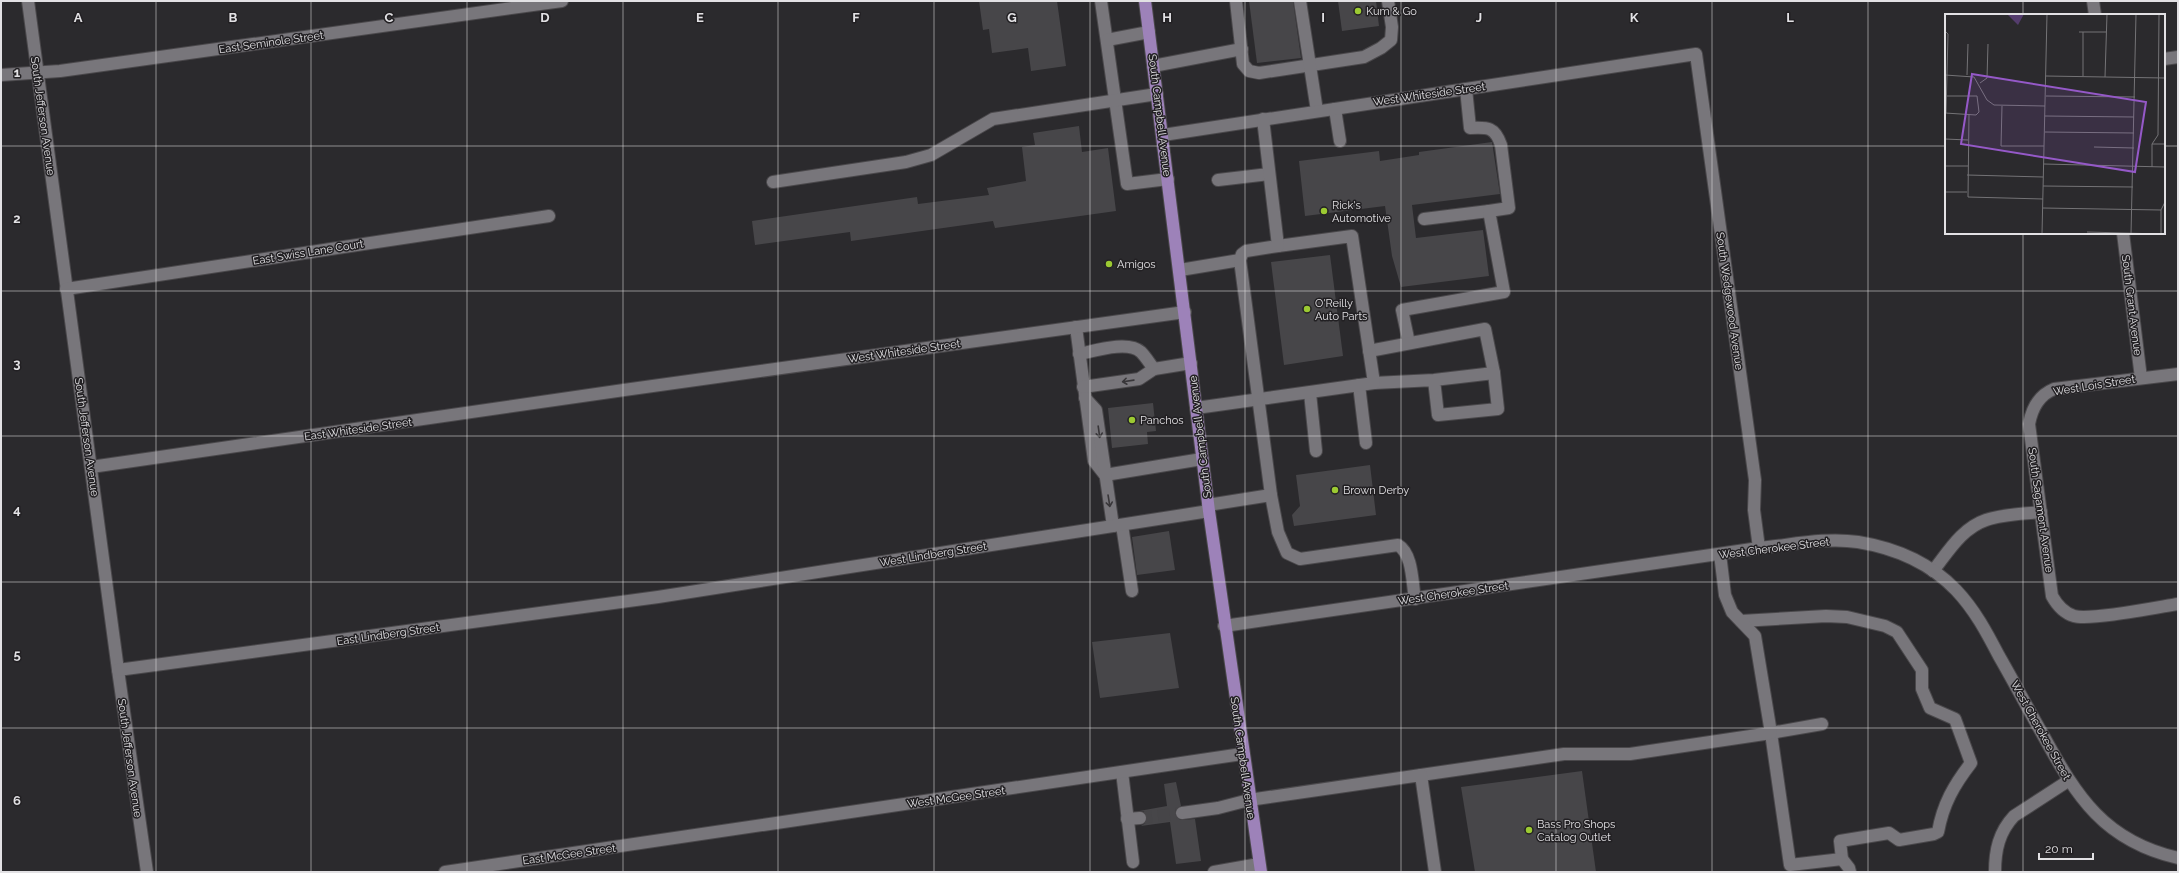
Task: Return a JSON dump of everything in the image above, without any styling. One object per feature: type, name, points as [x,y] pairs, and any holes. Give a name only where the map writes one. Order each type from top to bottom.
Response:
[{"type":"main road","name":"South Campbell Avenue","points":[[1145,1],[1180,270],[1208,508],[1242,754],[1260,868]]},
{"type":"street","name":"South Jefferson Avenue","points":[[28,1],[118,670],[147,872]]},
{"type":"street","name":"East Seminole Street","points":[[1,74],[38,74],[562,1]]},
{"type":"street","points":[[1101,1],[1127,184],[1168,179]]},
{"type":"street","points":[[1236,1],[1244,64],[1249,71],[1259,74],[1364,57],[1381,48],[1391,40],[1392,27],[1388,1]]},
{"type":"street","points":[[1300,1],[1317,111]]},
{"type":"street","points":[[2094,1],[2095,14]]},
{"type":"street","points":[[1107,40],[1149,32]]},
{"type":"street","points":[[1153,66],[1242,49]]},
{"type":"street","name":"West Whiteside Street","points":[[1163,135],[1696,54]]},
{"type":"street","name":"South Wedgewood Avenue","points":[[1696,54],[1755,480],[1754,510],[1759,548]]},
{"type":"street","points":[[2165,59],[2178,57]]},
{"type":"street","points":[[1424,219],[1509,208],[1501,145],[1498,136],[1493,131],[1486,128],[1470,128],[1466,89]]},
{"type":"street","points":[[772,182],[906,162],[931,155],[993,119],[1157,94]]},
{"type":"street","points":[[1335,108],[1340,141]]},
{"type":"street","points":[[1263,119],[1278,246]]},
{"type":"street","points":[[1218,180],[1269,174]]},
{"type":"street","points":[[1409,343],[1402,310],[1504,292],[1489,211]]},
{"type":"street","name":"East Swiss Lane Court","points":[[66,289],[550,216]]},
{"type":"street","name":"South Grant Avenue","points":[[2123,234],[2141,378]]},
{"type":"street","points":[[1374,384],[1352,236],[1246,251],[1242,254],[1240,260],[1271,495],[1278,532],[1287,553],[1300,559],[1398,545],[1403,548],[1408,555],[1415,599]]},
{"type":"street","points":[[1180,270],[1240,260]]},
{"type":"street","name":"West Whiteside Street","points":[[624,390],[1185,312]]},
{"type":"street","points":[[1076,327],[1094,460],[1105,475],[1118,525],[1132,590]]},
{"type":"street","points":[[1369,351],[1484,329],[1494,373],[1498,409],[1438,416],[1434,380]]},
{"type":"street","points":[[1079,354],[1123,346],[1140,350],[1154,369]]},
{"type":"street","points":[[1084,393],[1139,379],[1154,369],[1191,363]]},
{"type":"street","points":[[1196,408],[1359,385],[1434,380],[1494,373]]},
{"type":"street","name":"West Lois Street","points":[[2029,424],[2035,404],[2049,392],[2060,388],[2178,374]]},
{"type":"street","points":[[1359,385],[1366,442]]},
{"type":"street","name":"East Whiteside Street","points":[[91,467],[624,390]]},
{"type":"street","points":[[1310,393],[1316,451]]},
{"type":"street","name":"South Sagamont Avenue","points":[[2029,424],[2052,596],[2064,610],[2079,618],[2178,604]]},
{"type":"street","points":[[1105,475],[1202,459]]},
{"type":"street","name":"West Lindberg Street","points":[[658,597],[1118,525],[1271,495]]},
{"type":"street","points":[[1933,571],[1958,540],[1976,525],[1996,518],[2041,512]]},
{"type":"street","name":"West Cherokee Street","points":[[1224,626],[1759,548],[1824,542],[1856,542],[1888,549],[1933,571],[1956,590],[1975,613],[2068,781],[2092,810],[2119,833],[2149,849],[2178,858]]},
{"type":"street","points":[[1720,554],[1725,595],[1732,612],[1755,636],[1790,865],[1842,860]]},
{"type":"street","name":"East Lindberg Street","points":[[118,670],[658,597]]},
{"type":"street","points":[[1742,621],[1826,616],[1847,617],[1885,626],[1897,632],[1922,670],[1922,689],[1930,708],[1955,719],[1971,763],[1953,786],[1943,811],[1938,832],[1899,840],[1889,833],[1840,841],[1842,860],[1850,868],[1850,872]]},
{"type":"street","points":[[1182,813],[1218,808],[1249,800],[1564,754],[1630,754],[1822,724]]},
{"type":"street","name":"West McGee Street","points":[[670,839],[1242,754]]},
{"type":"street","points":[[1122,772],[1133,862]]},
{"type":"street","points":[[1421,774],[1435,872]]},
{"type":"street","points":[[1995,872],[1996,851],[2008,822],[2014,816],[2068,781]]},
{"type":"street","points":[[1127,819],[1140,818]]},
{"type":"street","name":"East McGee Street","points":[[445,872],[670,839]]},
{"type":"street","points":[[1214,872],[1260,868]]},
{"type":"building","points":[[979,1],[1057,1],[1066,66],[1031,71],[1028,48],[992,53],[989,29],[983,30]]},
{"type":"building","points":[[1249,1],[1293,1],[1301,58],[1257,63]]},
{"type":"building","name":"Kum & Go","points":[[1338,1],[1376,1],[1379,26],[1342,31]]},
{"type":"building","points":[[1079,126],[1082,152],[1108,148],[1116,211],[995,228],[993,221],[851,241],[850,232],[755,245],[752,221],[917,197],[918,204],[989,195],[987,188],[1026,181],[1022,147],[1035,145],[1033,133]]},
{"type":"building","name":"Rick's Automotive","points":[[1492,142],[1500,194],[1412,205],[1416,238],[1483,230],[1489,276],[1401,287],[1392,256],[1385,206],[1305,216],[1299,161],[1379,151],[1380,161],[1419,155],[1419,152]]},
{"type":"building","name":"O'Reilly Auto Parts","points":[[1330,255],[1343,356],[1284,365],[1271,262]]},
{"type":"building","name":"Panchos","points":[[1153,403],[1156,431],[1147,432],[1148,444],[1112,448],[1108,408]]},
{"type":"building","name":"Brown Derby","points":[[1370,465],[1376,515],[1294,526],[1292,515],[1300,506],[1296,475]]},
{"type":"building","points":[[1169,531],[1175,570],[1137,575],[1132,537]]},
{"type":"building","points":[[1170,633],[1179,688],[1100,698],[1092,642]]},
{"type":"building","name":"Bass Pro Shops Catalog Outlet","points":[[1582,771],[1596,872],[1475,872],[1461,787]]},
{"type":"building","points":[[1176,782],[1181,806],[1175,810],[1175,814],[1180,820],[1195,819],[1201,861],[1176,864],[1170,822],[1141,826],[1147,822],[1147,817],[1144,811],[1139,811],[1167,806],[1164,784]]},
{"type":"tunnel","points":[[1140,818],[1182,813]]},
{"type":"place","name":"Kum & Go","points":[[1358,11]]},
{"type":"place","name":"Rick's Automotive","points":[[1324,211]]},
{"type":"place","name":"Amigos","points":[[1109,264]]},
{"type":"place","name":"O'Reilly Auto Parts","points":[[1307,309]]},
{"type":"place","name":"Panchos","points":[[1132,420]]},
{"type":"place","name":"Brown Derby","points":[[1335,490]]},
{"type":"place","name":"Bass Pro Shops Catalog Outlet","points":[[1529,830]]}]
